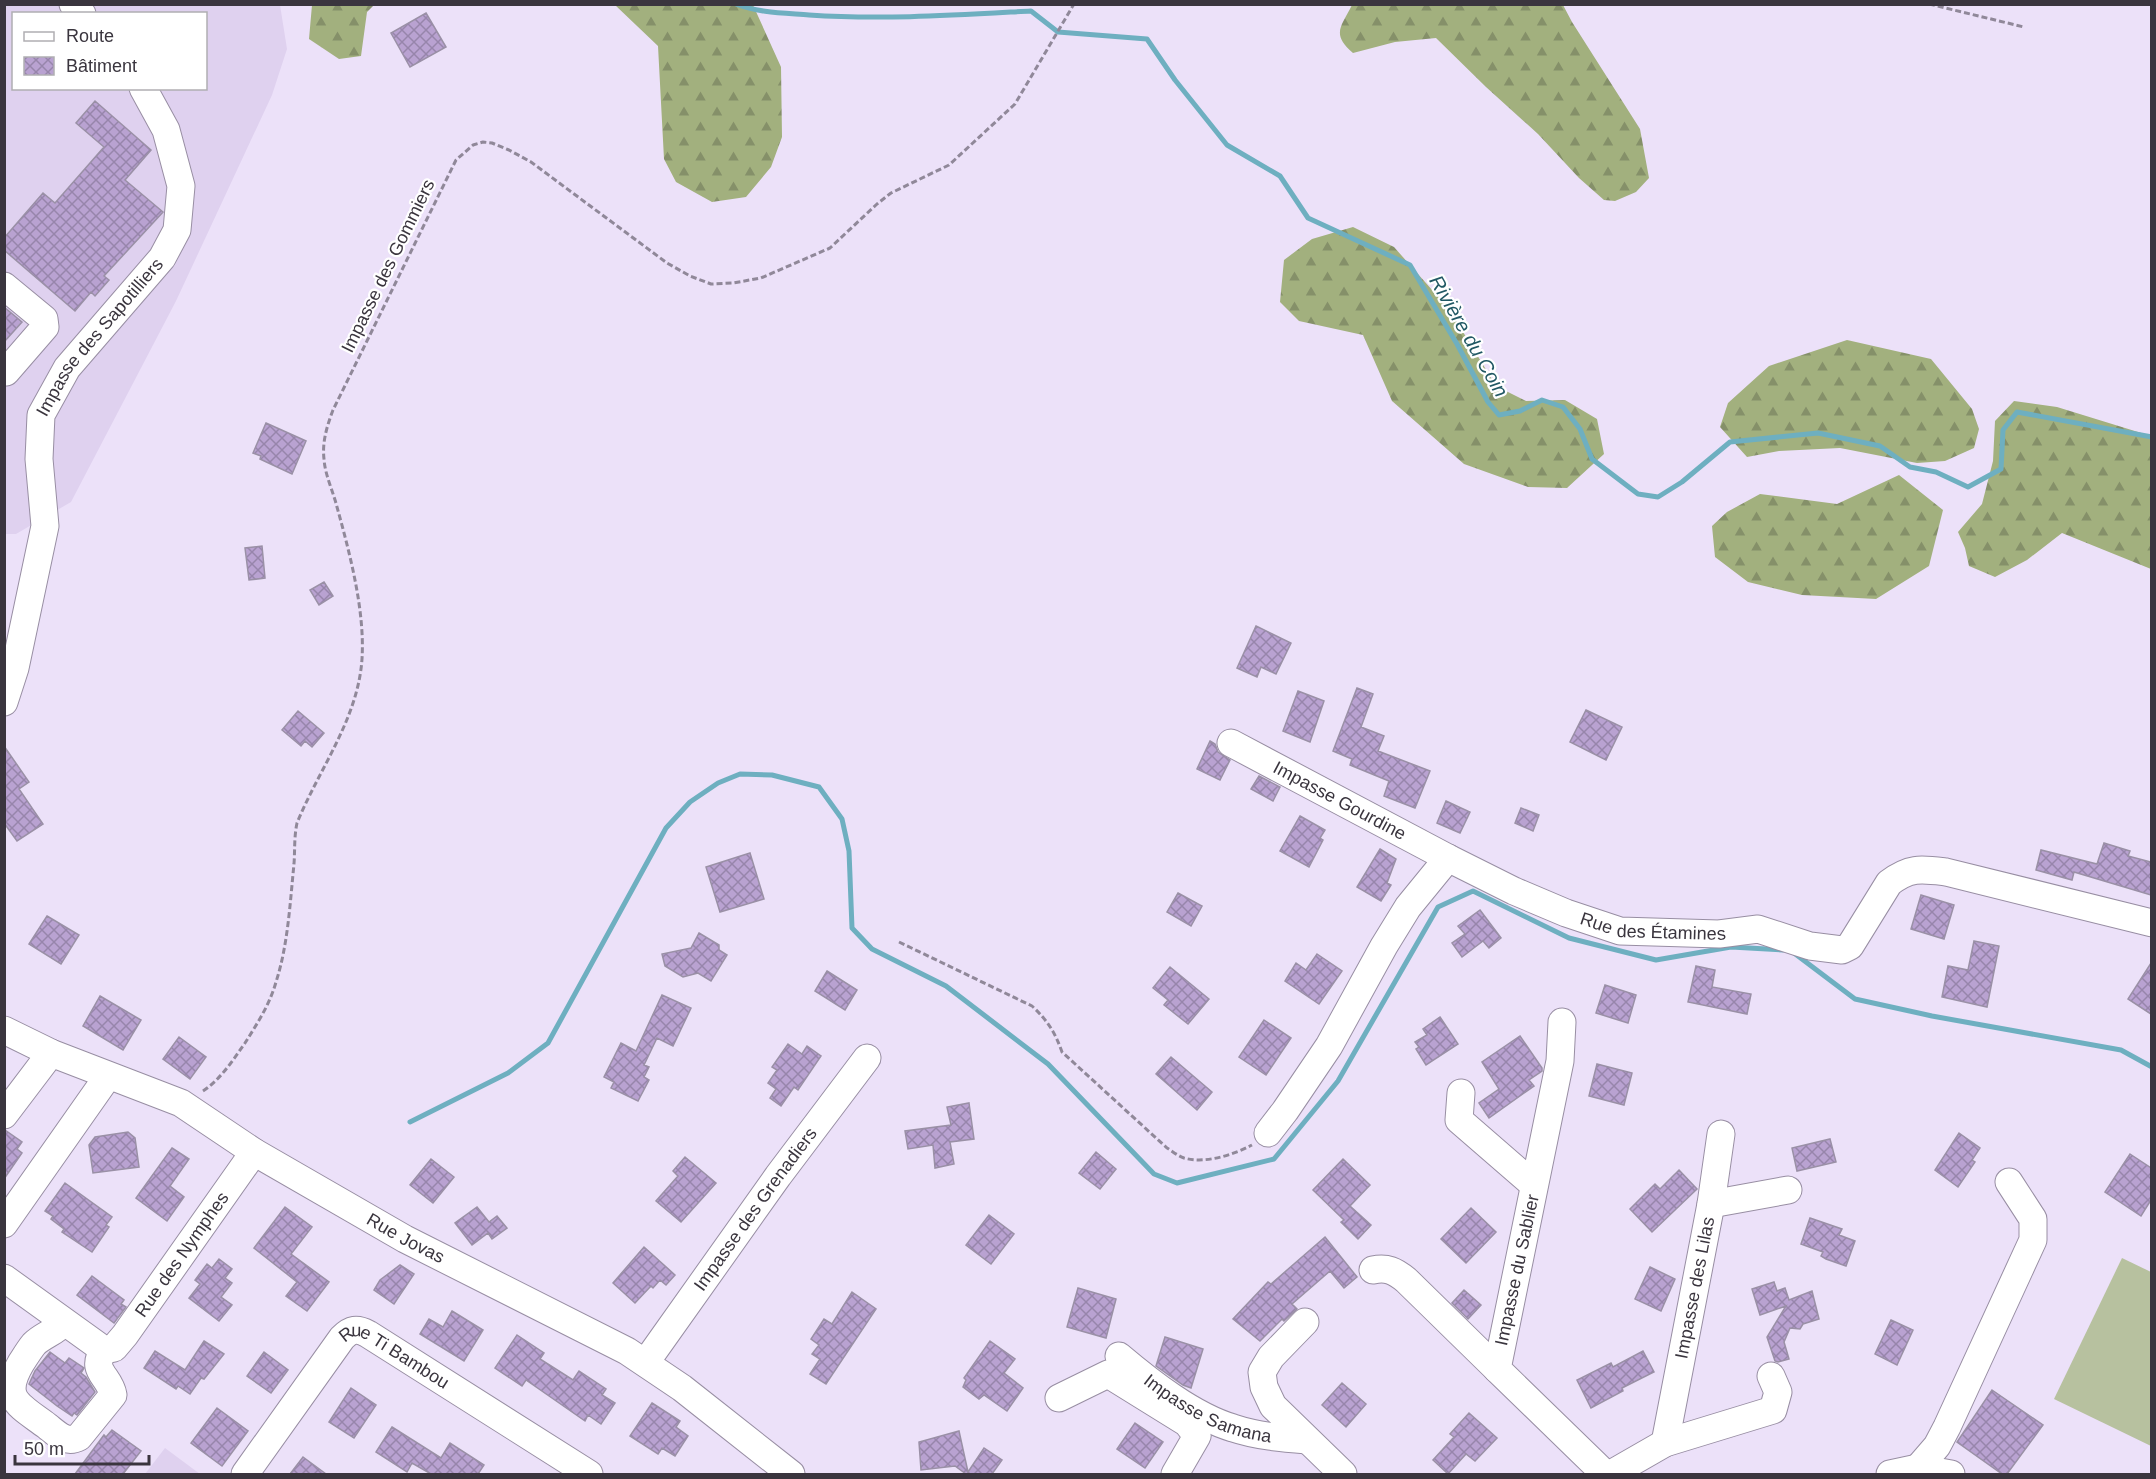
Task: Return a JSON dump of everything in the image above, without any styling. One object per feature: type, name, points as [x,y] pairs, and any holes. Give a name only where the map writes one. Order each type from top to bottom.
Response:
[{"type":"street","name":"Impasse des Sapotilliers","points":[[4,702],[15,668],[45,526],[39,459],[41,415],[67,368],[162,258],[177,230],[182,186],[166,130],[144,90]]},
{"type":"street","points":[[4,286],[45,323],[45,327],[6,372]]},
{"type":"street","name":"Impasse Gourdine","points":[[1231,743],[1448,858]]},
{"type":"street","points":[[1268,1133],[1286,1111],[1329,1046],[1408,907],[1448,858]]},
{"type":"street","name":"Rue des Étamines","points":[[1448,858],[1514,891],[1620,931],[1719,934],[1758,929],[1810,946],[1842,950],[1850,946],[1889,883],[1918,868],[1946,872],[2151,923]]},
{"type":"street","name":"Impasse du Sablier","points":[[1562,1022],[1560,1061],[1497,1369],[1605,1474]]},
{"type":"street","name":"Rue Jovas","points":[[4,1030],[51,1053],[181,1103],[254,1152],[405,1239],[594,1333],[646,1362],[791,1474]]},
{"type":"street","points":[[4,1115],[51,1053]]},
{"type":"street","name":"Impasse des Grenadiers","points":[[646,1362],[778,1176],[867,1058]]},
{"type":"street","points":[[4,1224],[108,1076]]},
{"type":"street","points":[[1461,1092],[1459,1120],[1534,1185]]},
{"type":"street","name":"Impasse des Lilas","points":[[1665,1443],[1711,1204],[1721,1134]]},
{"type":"street","name":"Rue des Nymphes","points":[[104,1350],[114,1348],[120,1342],[254,1152]]},
{"type":"street","points":[[1918,1468],[1947,1428],[2033,1240],[2033,1219],[2010,1182]]},
{"type":"street","points":[[1711,1204],[1788,1190]]},
{"type":"street","points":[[1372,1270],[1381,1268],[1393,1270],[1406,1280],[1497,1369]]},
{"type":"street","points":[[4,1278],[104,1350],[98,1363],[106,1381],[111,1386],[113,1395],[79,1437],[68,1440],[62,1438],[16,1402],[9,1388],[11,1377],[35,1344],[64,1322]]},
{"type":"street","name":"Impasse Samana","points":[[1305,1322],[1271,1357],[1262,1372],[1264,1387],[1273,1406],[1343,1474]]},
{"type":"street","name":"Rue Ti Bambou","points":[[245,1474],[350,1330],[368,1334],[589,1474]]},
{"type":"street","name":"Impasse Samana","points":[[1119,1356],[1140,1374],[1205,1416],[1231,1428],[1263,1436],[1307,1440]]},
{"type":"street","points":[[1059,1398],[1108,1374],[1187,1423],[1197,1436],[1175,1474]]},
{"type":"street","points":[[1611,1474],[1665,1443],[1773,1410],[1778,1392],[1771,1376]]},
{"type":"street","points":[[1890,1474],[1918,1468],[1951,1474]]},
{"type":"path","name":"Impasse des Gommiers","points":[[181,1103],[191,1100],[211,1085],[234,1059],[265,1010],[276,982],[284,948],[297,823],[348,717],[358,686],[362,660],[362,617],[324,458],[326,430],[343,389],[456,160],[473,146],[483,142],[492,143],[531,162],[648,249],[690,276],[711,284],[761,278],[830,248],[891,194],[949,165],[1014,104],[1074,4]]},
{"type":"path","points":[[1929,4],[2024,27]]},
{"type":"path","points":[[899,942],[1032,1006],[1046,1018],[1056,1034],[1062,1052],[1167,1148],[1184,1158],[1205,1160],[1222,1156],[1250,1146],[1268,1133]]},
{"type":"shaded area","points":[[5,5],[280,5],[287,49],[272,95],[176,301],[71,502],[16,534],[5,534]]},
{"type":"shaded area","points":[[165,1448],[200,1474],[145,1474]]},
{"type":"green space","points":[[312,5],[374,5],[367,12],[361,56],[339,59],[309,39]]},
{"type":"green space","points":[[615,5],[753,5],[781,67],[782,137],[771,167],[746,197],[712,202],[676,182],[664,159],[658,46]]},
{"type":"green space","points":[[1352,5],[1563,5],[1640,129],[1649,178],[1636,192],[1615,201],[1604,200],[1436,38],[1395,42],[1353,53],[1342,41],[1340,35],[1342,25]]},
{"type":"green space","points":[[1353,227],[1394,247],[1449,309],[1496,386],[1526,401],[1565,400],[1597,419],[1604,454],[1567,488],[1528,487],[1464,464],[1392,401],[1363,335],[1299,321],[1280,302],[1284,260],[1312,239]]},
{"type":"green space","points":[[1847,340],[1931,359],[1972,409],[1979,429],[1974,448],[1945,461],[1917,463],[1840,448],[1779,451],[1747,457],[1720,427],[1728,403],[1769,366]]},
{"type":"green space","points":[[2014,401],[2057,407],[2151,436],[2151,569],[2062,533],[2027,560],[1995,577],[1969,566],[1958,532],[1982,504],[1993,461],[1995,421]]},
{"type":"green space","points":[[1899,475],[1943,510],[1929,566],[1876,599],[1802,595],[1748,582],[1715,557],[1712,526],[1727,512],[1760,494],[1837,504]]},
{"type":"green space","points":[[2122,1258],[2151,1272],[2151,1446],[2054,1399]]},
{"type":"building","points":[[426,13],[446,47],[410,67],[391,33]]},
{"type":"building","points":[[95,101],[151,150],[125,180],[163,212],[104,276],[109,280],[95,296],[91,292],[75,311],[4,250],[4,238],[43,193],[55,203],[104,147],[76,123]]},
{"type":"building","points":[[4,307],[22,322],[4,342]]},
{"type":"building","points":[[266,423],[306,441],[292,474],[260,459],[261,456],[253,453]]},
{"type":"building","points":[[262,546],[265,578],[249,580],[245,548]]},
{"type":"building","points":[[324,582],[333,596],[319,605],[310,590]]},
{"type":"building","points":[[1256,626],[1291,643],[1276,674],[1261,667],[1257,677],[1237,668]]},
{"type":"building","points":[[1357,688],[1373,694],[1361,727],[1384,736],[1378,751],[1430,771],[1415,808],[1384,796],[1389,781],[1350,765],[1352,759],[1333,751]]},
{"type":"building","points":[[1298,691],[1324,701],[1310,742],[1283,731]]},
{"type":"building","points":[[1586,710],[1622,727],[1606,760],[1570,742]]},
{"type":"building","points":[[298,711],[324,733],[312,747],[305,741],[301,746],[282,730]]},
{"type":"building","points":[[1210,741],[1215,744],[1218,752],[1230,760],[1220,780],[1197,769]]},
{"type":"building","points":[[4,746],[29,782],[19,789],[43,824],[17,841],[4,823]]},
{"type":"building","points":[[1259,776],[1280,787],[1273,801],[1251,789]]},
{"type":"building","points":[[1446,801],[1470,812],[1460,833],[1437,823]]},
{"type":"building","points":[[1521,808],[1539,815],[1533,831],[1515,823]]},
{"type":"building","points":[[1300,816],[1325,830],[1320,838],[1323,840],[1309,867],[1280,851]]},
{"type":"building","points":[[2104,843],[2130,851],[2128,856],[2151,862],[2151,895],[2074,872],[2072,880],[2036,870],[2041,850],[2097,864]]},
{"type":"building","points":[[1380,849],[1396,859],[1387,883],[1391,885],[1381,901],[1357,887]]},
{"type":"building","points":[[750,853],[764,899],[720,912],[706,867]]},
{"type":"building","points":[[1178,893],[1202,906],[1191,926],[1167,912]]},
{"type":"building","points":[[1921,895],[1954,905],[1944,939],[1911,929]]},
{"type":"building","points":[[1480,910],[1501,938],[1489,948],[1483,941],[1462,957],[1452,943],[1465,934],[1458,926]]},
{"type":"building","points":[[47,916],[79,935],[61,964],[29,944]]},
{"type":"building","points":[[699,933],[719,945],[719,950],[727,955],[711,981],[698,973],[683,977],[665,966],[662,954],[691,948]]},
{"type":"building","points":[[1974,941],[1999,946],[1987,1007],[1942,997],[1948,966],[1968,970]]},
{"type":"building","points":[[1317,954],[1342,971],[1319,1004],[1285,981],[1296,963],[1306,970]]},
{"type":"building","points":[[2151,963],[2151,1014],[2128,999]]},
{"type":"building","points":[[1696,966],[1715,970],[1712,987],[1751,994],[1747,1014],[1688,1002]]},
{"type":"building","points":[[1170,967],[1209,999],[1188,1024],[1164,1005],[1168,1000],[1153,988]]},
{"type":"building","points":[[827,971],[857,990],[845,1010],[815,991]]},
{"type":"building","points":[[1605,985],[1636,995],[1628,1023],[1596,1013]]},
{"type":"building","points":[[662,995],[691,1008],[673,1046],[657,1038],[644,1065],[649,1067],[644,1077],[649,1080],[638,1101],[611,1088],[614,1082],[604,1077],[621,1043],[636,1051]]},
{"type":"building","points":[[100,996],[141,1020],[123,1050],[83,1026]]},
{"type":"building","points":[[1440,1017],[1458,1044],[1426,1065],[1416,1049],[1419,1047],[1415,1042],[1427,1035],[1423,1029]]},
{"type":"building","points":[[1264,1020],[1291,1038],[1266,1075],[1239,1057]]},
{"type":"building","points":[[1520,1036],[1542,1071],[1529,1080],[1534,1086],[1489,1118],[1479,1103],[1499,1089],[1482,1062]]},
{"type":"building","points":[[179,1037],[206,1057],[190,1079],[163,1059]]},
{"type":"building","points":[[788,1044],[802,1054],[807,1046],[821,1056],[798,1090],[794,1087],[781,1106],[770,1098],[776,1089],[768,1083],[777,1070],[772,1067]]},
{"type":"building","points":[[1171,1057],[1212,1092],[1197,1110],[1156,1074]]},
{"type":"building","points":[[1597,1064],[1632,1073],[1624,1105],[1589,1096]]},
{"type":"building","points":[[969,1103],[974,1139],[950,1142],[954,1164],[935,1168],[933,1145],[908,1149],[905,1131],[951,1125],[947,1107]]},
{"type":"building","points":[[5,1130],[22,1142],[17,1149],[22,1153],[4,1179]]},
{"type":"building","points":[[128,1132],[135,1138],[139,1167],[93,1173],[89,1145],[95,1137]]},
{"type":"building","points":[[1959,1133],[1980,1148],[1972,1160],[1975,1162],[1958,1187],[1935,1170]]},
{"type":"building","points":[[1830,1139],[1836,1162],[1797,1171],[1792,1148]]},
{"type":"building","points":[[172,1148],[189,1159],[170,1186],[184,1197],[167,1221],[136,1198]]},
{"type":"building","points":[[1096,1152],[1116,1169],[1100,1189],[1079,1173]]},
{"type":"building","points":[[2130,1154],[2151,1168],[2151,1200],[2141,1216],[2105,1192]]},
{"type":"building","points":[[685,1157],[716,1183],[681,1222],[656,1201],[678,1176],[673,1171]]},
{"type":"building","points":[[431,1159],[454,1177],[433,1203],[410,1185]]},
{"type":"building","points":[[1343,1159],[1370,1185],[1350,1206],[1371,1225],[1358,1239],[1341,1222],[1344,1220],[1313,1190]]},
{"type":"building","points":[[1679,1170],[1697,1189],[1652,1232],[1630,1209],[1655,1184],[1660,1189]]},
{"type":"building","points":[[65,1183],[112,1217],[106,1225],[109,1227],[92,1252],[62,1232],[64,1229],[51,1219],[53,1216],[45,1211]]},
{"type":"building","points":[[285,1207],[312,1227],[291,1254],[329,1282],[307,1311],[286,1296],[297,1282],[254,1248]]},
{"type":"building","points":[[477,1207],[489,1222],[497,1216],[507,1228],[492,1239],[488,1233],[472,1245],[455,1223]]},
{"type":"building","points":[[1471,1208],[1496,1232],[1466,1263],[1441,1239]]},
{"type":"building","points":[[989,1215],[1014,1234],[991,1264],[966,1245]]},
{"type":"building","points":[[1810,1218],[1842,1229],[1839,1235],[1855,1241],[1846,1266],[1826,1259],[1821,1256],[1823,1252],[1801,1244]]},
{"type":"building","points":[[1325,1237],[1357,1277],[1344,1288],[1330,1271],[1292,1304],[1297,1309],[1284,1321],[1282,1319],[1260,1341],[1233,1319],[1268,1282],[1271,1284]]},
{"type":"building","points":[[644,1247],[675,1275],[666,1285],[660,1280],[653,1288],[651,1286],[635,1303],[613,1283]]},
{"type":"building","points":[[219,1259],[232,1269],[225,1278],[232,1283],[221,1297],[232,1305],[219,1321],[189,1298],[200,1284],[195,1280],[207,1264],[212,1268]]},
{"type":"building","points":[[400,1265],[414,1274],[394,1304],[374,1290],[380,1280]]},
{"type":"building","points":[[1650,1267],[1675,1279],[1661,1311],[1635,1299]]},
{"type":"building","points":[[92,1276],[124,1300],[121,1304],[126,1307],[114,1323],[77,1295]]},
{"type":"building","points":[[1774,1282],[1777,1291],[1785,1288],[1789,1300],[1812,1291],[1819,1319],[1803,1324],[1800,1329],[1790,1328],[1784,1342],[1789,1359],[1778,1362],[1775,1361],[1767,1337],[1786,1306],[1760,1315],[1752,1289]]},
{"type":"building","points":[[1078,1288],[1116,1299],[1106,1338],[1067,1327]]},
{"type":"building","points":[[1464,1290],[1481,1305],[1468,1319],[1452,1303]]},
{"type":"building","points":[[852,1292],[876,1309],[826,1384],[810,1374],[820,1359],[812,1354],[819,1345],[811,1339],[824,1319],[832,1324]]},
{"type":"building","points":[[452,1311],[483,1330],[464,1361],[420,1334],[429,1319],[443,1327]]},
{"type":"building","points":[[1891,1320],[1913,1330],[1897,1365],[1875,1354]]},
{"type":"building","points":[[517,1335],[544,1353],[540,1359],[573,1380],[579,1371],[606,1389],[602,1395],[615,1403],[601,1424],[588,1415],[585,1421],[526,1380],[522,1386],[495,1368]]},
{"type":"building","points":[[1165,1337],[1203,1349],[1191,1388],[1156,1366]]},
{"type":"building","points":[[204,1341],[224,1354],[204,1379],[201,1378],[190,1394],[178,1386],[176,1389],[144,1368],[155,1351],[185,1370]]},
{"type":"building","points":[[990,1341],[1015,1359],[1004,1373],[1023,1388],[1007,1411],[984,1395],[979,1399],[963,1387],[966,1380],[964,1378]]},
{"type":"building","points":[[1643,1351],[1654,1372],[1622,1388],[1623,1391],[1591,1408],[1577,1380],[1611,1363],[1613,1367]]},
{"type":"building","points":[[50,1352],[65,1363],[69,1358],[84,1368],[81,1373],[95,1392],[77,1415],[74,1413],[72,1416],[29,1384],[35,1371]]},
{"type":"building","points":[[264,1352],[288,1370],[271,1393],[247,1376]]},
{"type":"building","points":[[1342,1383],[1366,1404],[1346,1427],[1322,1405]]},
{"type":"building","points":[[351,1388],[376,1405],[354,1438],[329,1422]]},
{"type":"building","points":[[1992,1390],[2043,1425],[2007,1474],[2002,1474],[1957,1442]]},
{"type":"building","points":[[652,1403],[680,1421],[676,1427],[688,1436],[675,1456],[662,1448],[658,1454],[630,1436]]},
{"type":"building","points":[[217,1408],[248,1431],[222,1466],[191,1443]]},
{"type":"building","points":[[1469,1413],[1497,1438],[1475,1461],[1466,1454],[1448,1474],[1433,1460],[1454,1437],[1450,1434]]},
{"type":"building","points":[[1135,1423],[1163,1442],[1145,1468],[1117,1449]]},
{"type":"building","points":[[392,1427],[441,1458],[450,1443],[484,1465],[478,1474],[431,1474],[412,1463],[407,1472],[376,1452]]},
{"type":"building","points":[[112,1430],[141,1451],[123,1474],[75,1474],[104,1435],[106,1437]]},
{"type":"building","points":[[959,1431],[968,1472],[984,1448],[1002,1460],[992,1474],[966,1474],[955,1466],[921,1470],[919,1442]]},
{"type":"building","points":[[303,1457],[326,1474],[290,1474]]},
{"type":"waterway","name":"Rivière du Coin","points":[[736,4],[772,12],[864,17],[1031,11],[1058,32],[1147,39],[1175,80],[1227,145],[1280,176],[1308,218],[1410,265],[1488,402],[1499,415],[1520,411],[1542,400],[1563,407],[1580,429],[1592,459],[1638,494],[1658,497],[1682,482],[1730,442],[1818,433],[1880,446],[1910,467],[1936,472],[1968,487],[2001,469],[2003,430],[2017,412],[2152,437]]},
{"type":"waterway","points":[[410,1122],[508,1073],[548,1043],[666,828],[690,802],[718,783],[740,774],[772,775],[819,787],[842,819],[849,851],[852,928],[872,949],[946,986],[1048,1064],[1154,1174],[1177,1183],[1274,1159],[1338,1081],[1438,907],[1473,891],[1569,938],[1656,960],[1731,947],[1783,950]]},
{"type":"waterway","points":[[1794,953],[1855,999],[1932,1016],[2121,1050],[2152,1067]]}]
